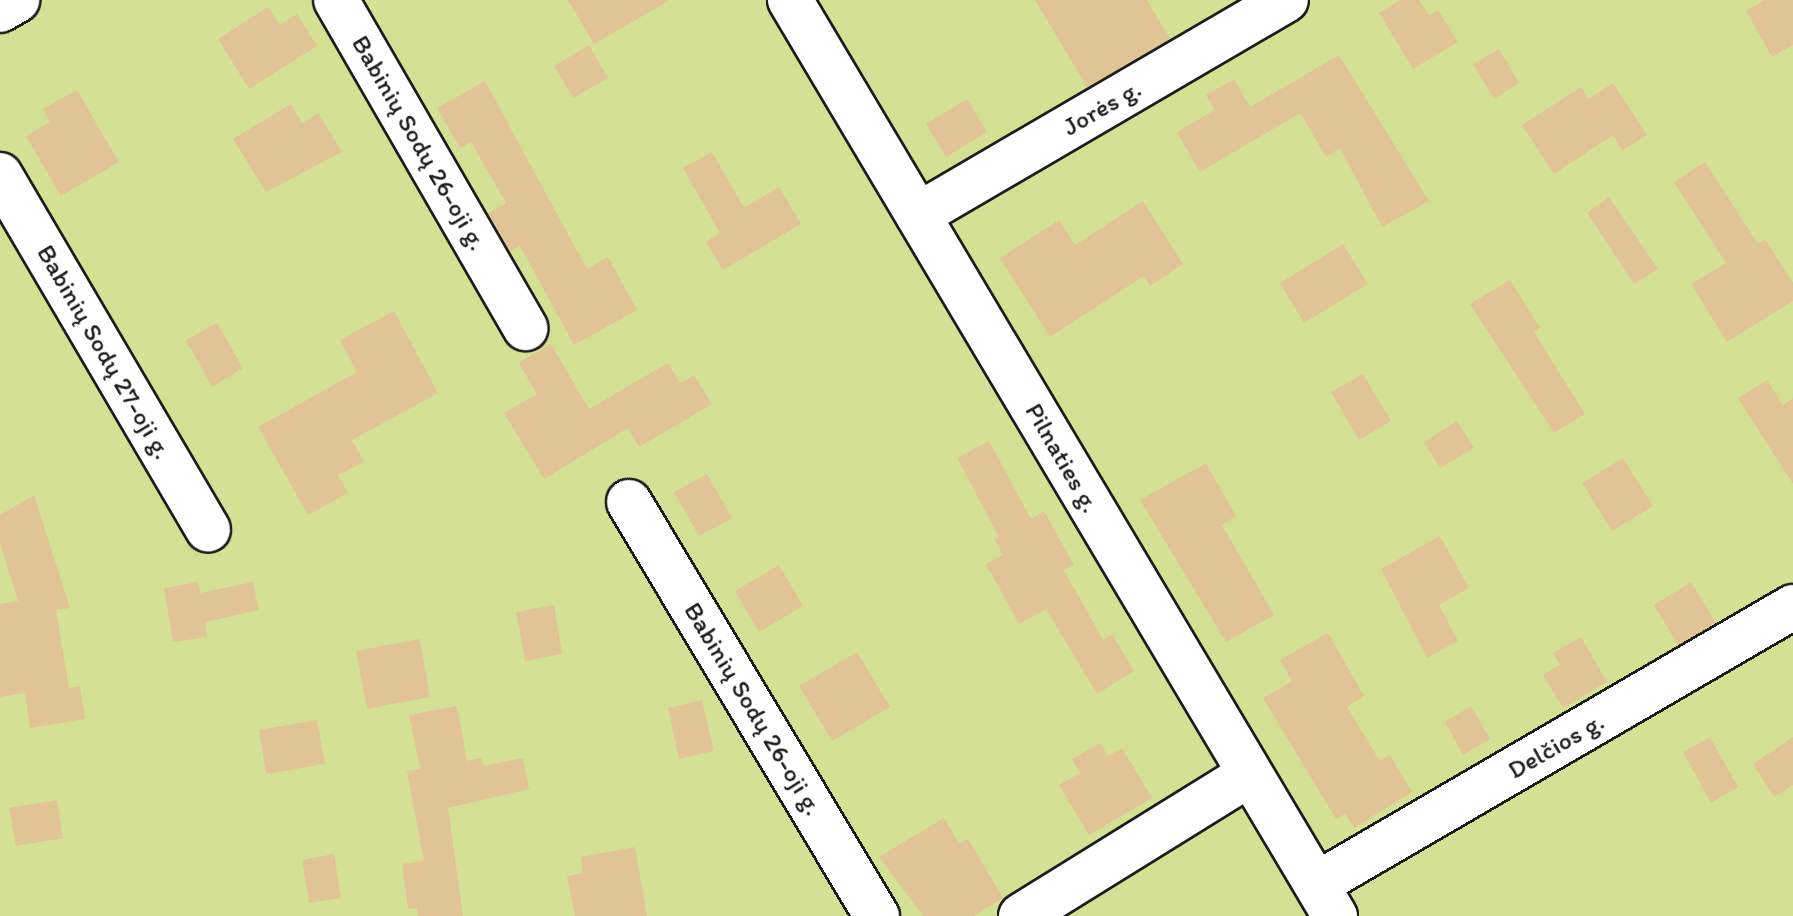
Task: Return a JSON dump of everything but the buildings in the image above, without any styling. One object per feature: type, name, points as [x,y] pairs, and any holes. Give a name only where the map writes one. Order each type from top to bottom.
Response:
[{"type":"street","points":[[0,10],[17,0]]},
{"type":"street","name":"Babinių Sodų 26-oji g.","points":[[336,0],[525,328]]},
{"type":"street","name":"Pilnaties g.","points":[[790,0],[1248,775],[1326,900]]},
{"type":"street","name":"Jorės g.","points":[[918,215],[1286,0]]},
{"type":"street","name":"Babinių Sodų 27-oji g.","points":[[0,175],[208,529]]},
{"type":"street","name":"Babinių Sodų 26-oji g.","points":[[629,502],[877,916]]},
{"type":"street","name":"Delčios g.","points":[[1326,900],[1793,607]]},
{"type":"street","points":[[1021,916],[1248,775]]},
{"type":"green space","points":[[0,0],[1793,0],[1793,916],[0,916]]}]
